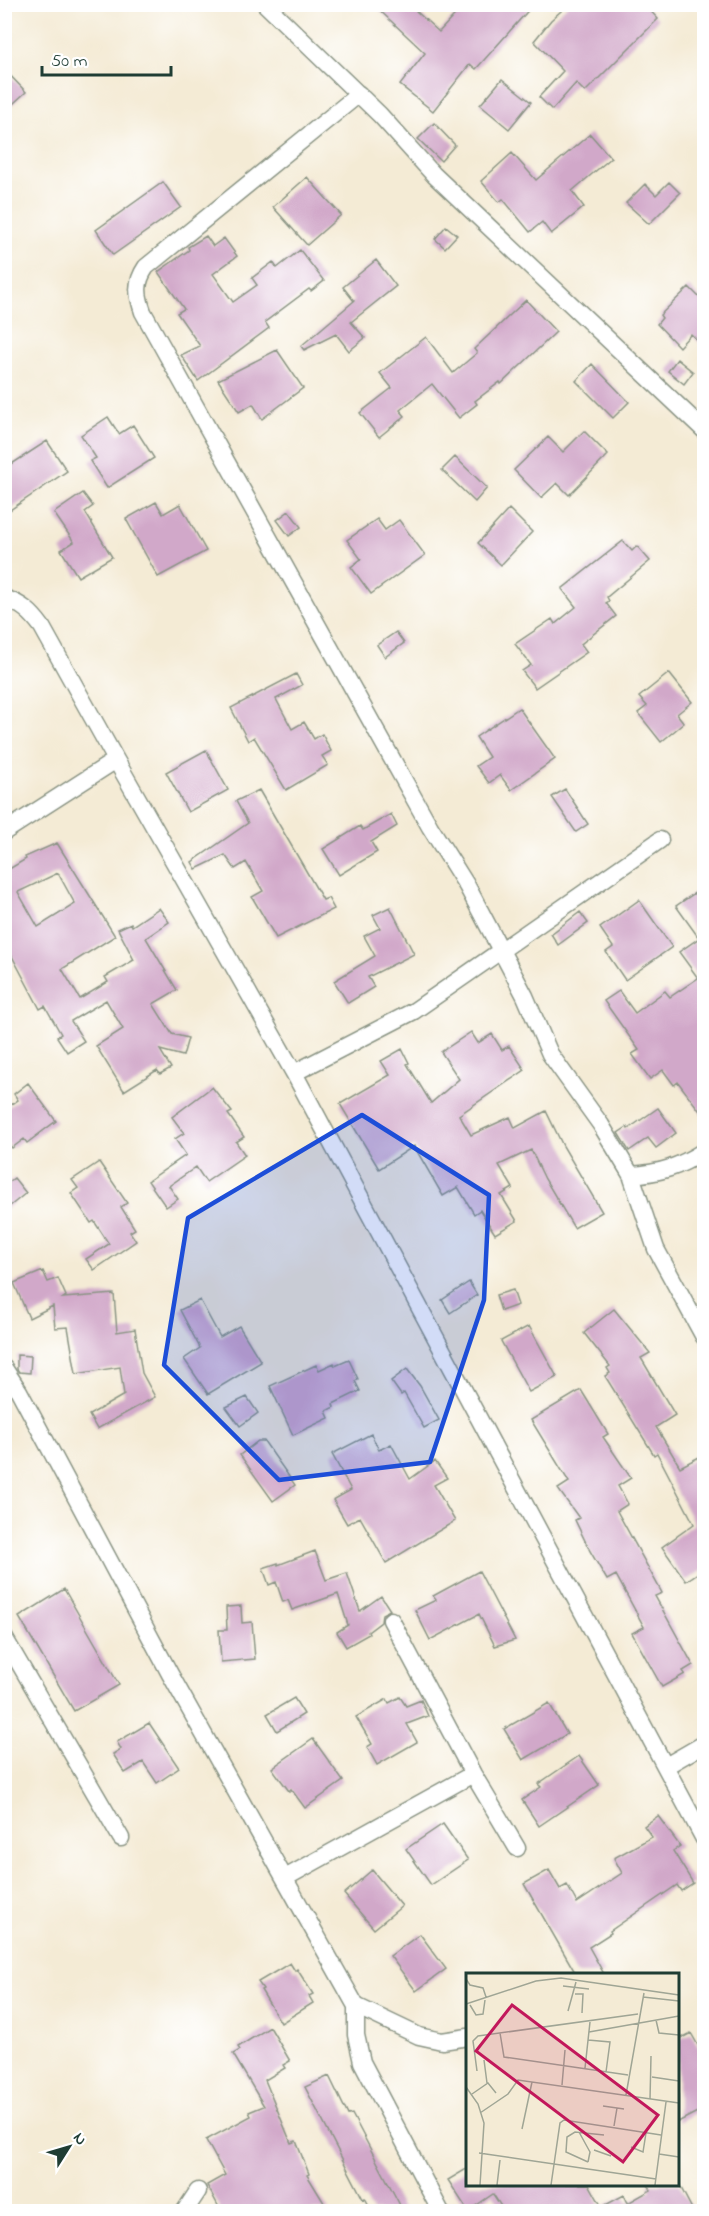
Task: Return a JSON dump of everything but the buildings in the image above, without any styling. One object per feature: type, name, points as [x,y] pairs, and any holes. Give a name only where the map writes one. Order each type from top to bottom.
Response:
[{"type":"street","points":[[265,4],[358,94],[434,175],[705,430]]},
{"type":"street","points":[[358,94],[146,267],[140,276],[138,295],[149,322],[424,816],[467,886],[525,996],[550,1054],[601,1125],[631,1175],[656,1249],[705,1337]]},
{"type":"street","points":[[4,598],[18,603],[31,613],[42,627],[294,1073],[705,1839]]},
{"type":"street","points":[[4,832],[116,760]]},
{"type":"street","points":[[294,1073],[414,1011],[660,840]]},
{"type":"street","points":[[631,1175],[655,1173],[685,1164],[705,1151]]},
{"type":"street","points":[[4,1368],[25,1401],[170,1674],[356,2006],[356,2035],[362,2062],[441,2211]]},
{"type":"street","points":[[391,1620],[473,1774],[517,1848]]},
{"type":"street","points":[[4,1637],[121,1838]]},
{"type":"street","points":[[666,1766],[705,1744]]},
{"type":"street","points":[[285,1878],[473,1774]]},
{"type":"street","points":[[356,2006],[419,2036],[442,2041],[466,2037]]},
{"type":"street","points":[[184,2211],[198,2191]]},
{"type":"highlighted area","points":[[362,1115],[489,1195],[484,1300],[430,1462],[279,1480],[164,1365],[188,1218]]}]
